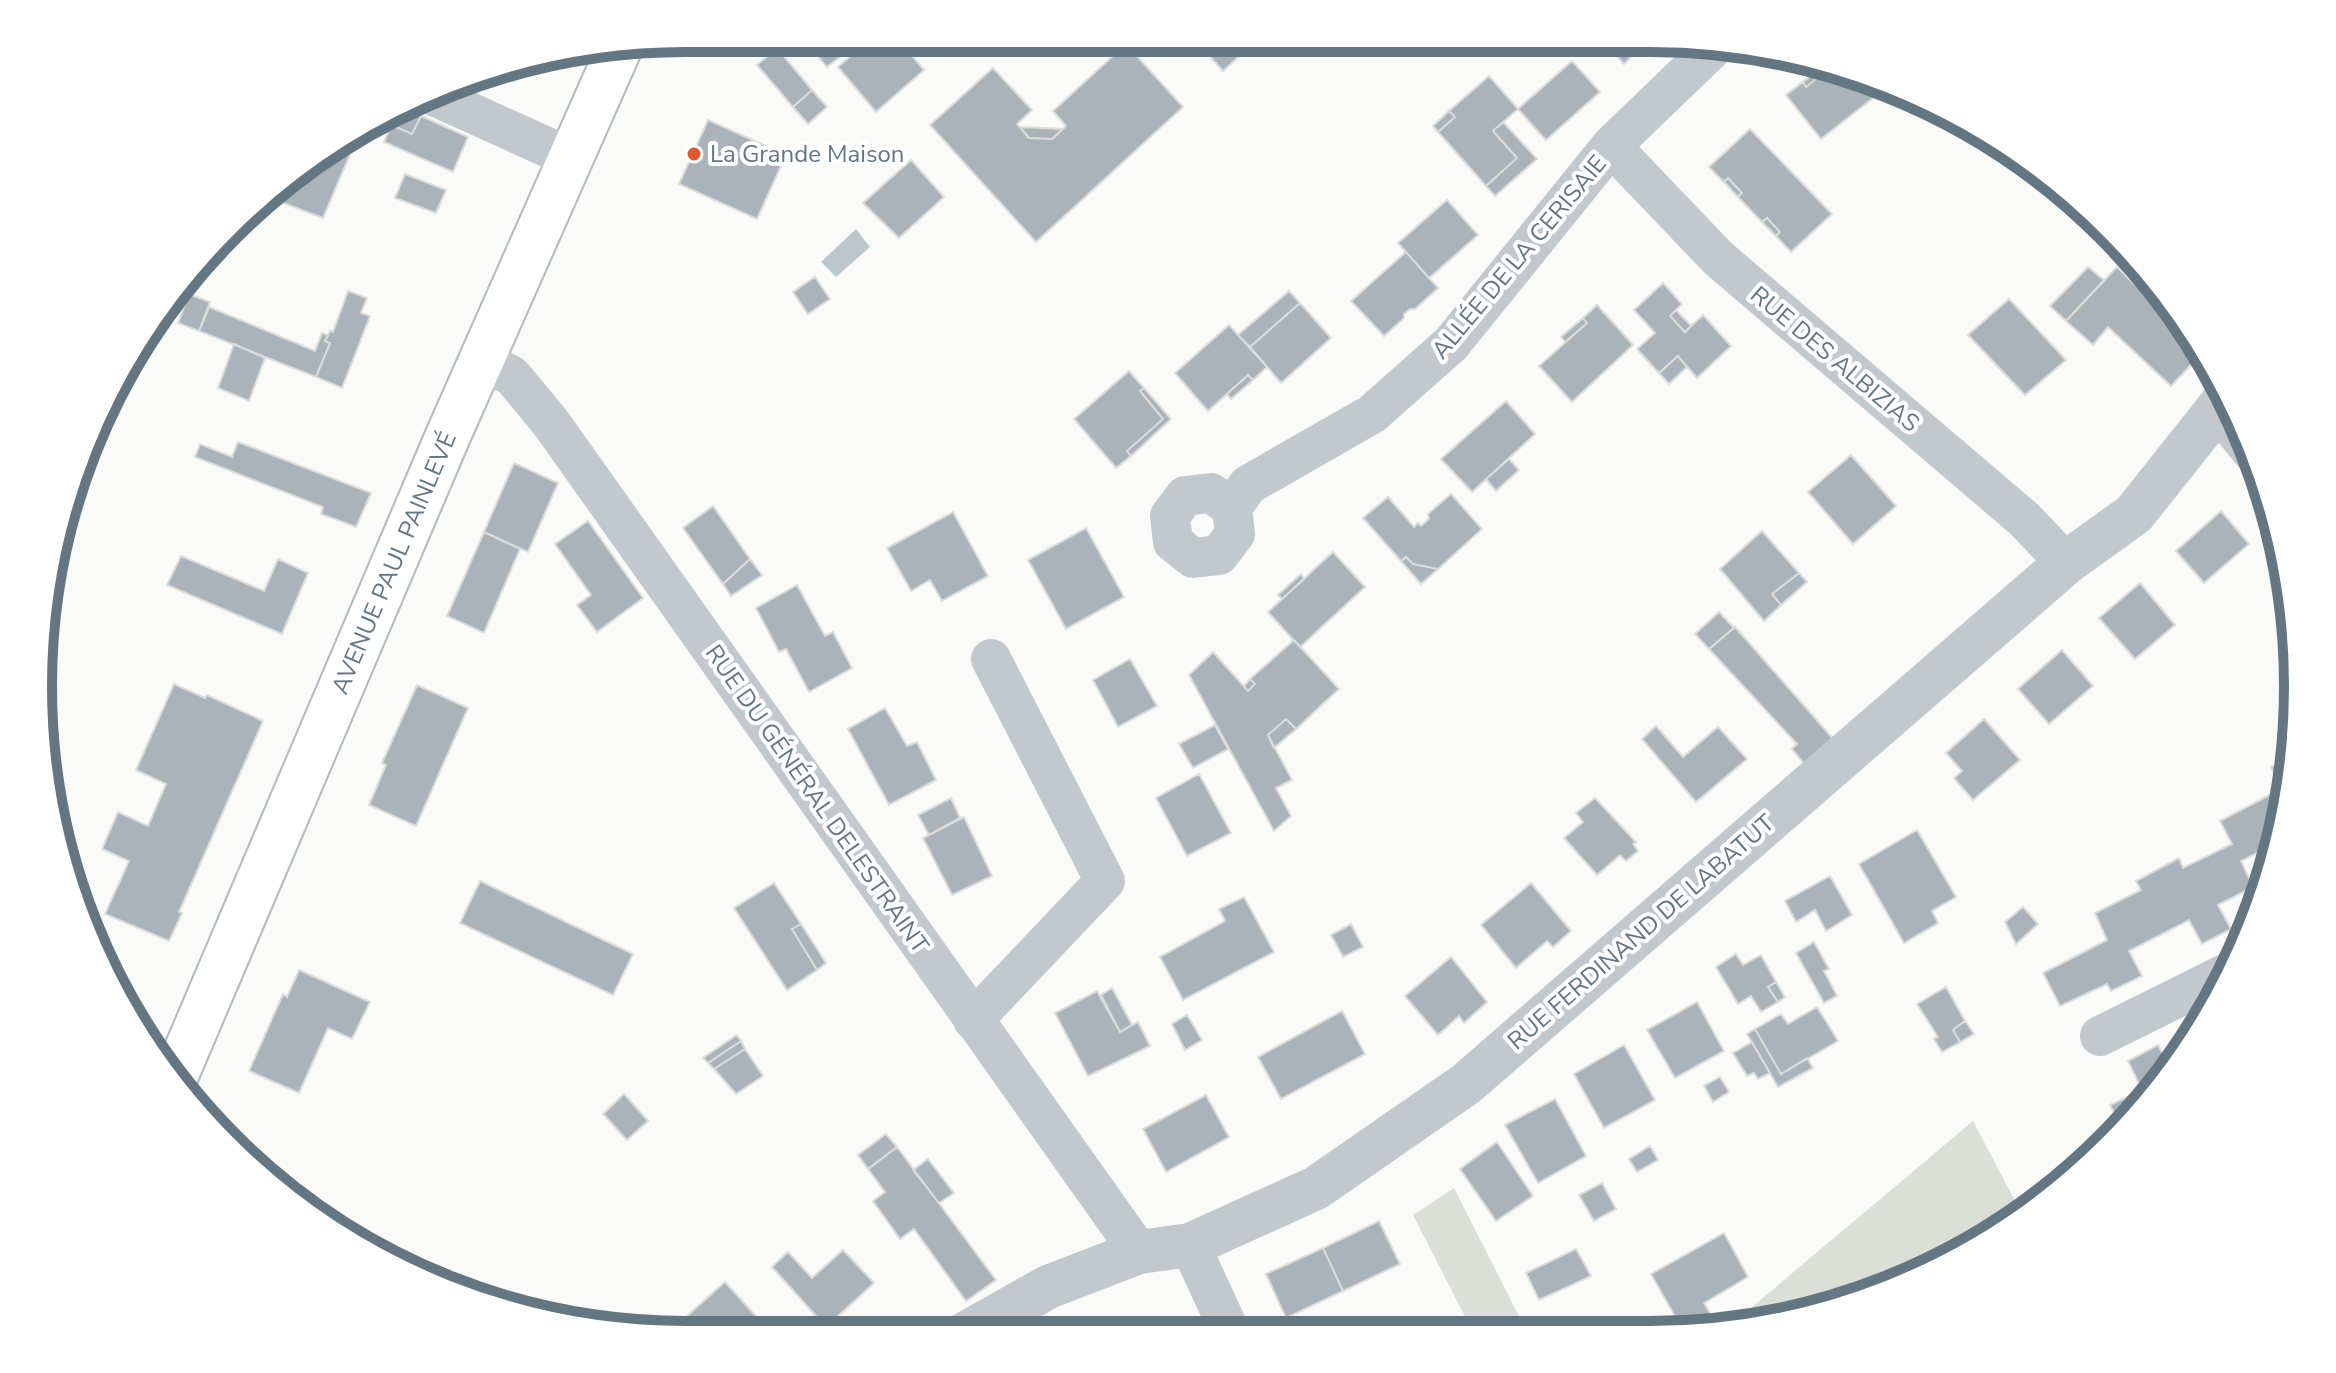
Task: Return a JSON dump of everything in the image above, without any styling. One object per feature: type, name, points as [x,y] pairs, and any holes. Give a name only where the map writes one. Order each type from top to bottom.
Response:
[{"type":"main road","name":"AVENUE PAUL PAINLEVÉ","points":[[179,1067],[616,56]]},
{"type":"street","name":"ALLÉE DE LA CERISAIE","points":[[1232,508],[1248,485],[1372,414],[1451,344],[1611,146],[1706,54]]},
{"type":"street","points":[[443,100],[571,158]]},
{"type":"street","name":"RUE DES ALBIZIAS","points":[[1611,146],[1718,258],[2024,519],[2066,563]]},
{"type":"street","name":"RUE DU GÉNÉRAL DELESTRAINT","points":[[482,360],[512,376],[551,423],[1139,1252]]},
{"type":"street","name":"RUE FERDINAND DE LABATUT","points":[[988,1321],[1048,1287],[1139,1252],[1190,1245],[1316,1188],[1466,1084],[2066,563],[2134,514],[2219,407]]},
{"type":"street","points":[[973,1020],[1105,881],[991,659]]},
{"type":"street","points":[[2100,1036],[2196,1004]]},
{"type":"street","points":[[1190,1245],[1225,1321]]},
{"type":"shaded area","points":[[856,229],[870,247],[836,277],[821,262]]},
{"type":"shaded area","points":[[1973,1121],[2017,1204],[1967,1236],[1892,1273],[1814,1299],[1744,1314]]},
{"type":"shaded area","points":[[1454,1188],[1521,1321],[1467,1321],[1413,1215]]},
{"type":"building","points":[[772,52],[780,52],[812,90],[793,107],[757,65]]},
{"type":"building","points":[[814,52],[846,52],[827,67]]},
{"type":"building","points":[[856,52],[909,52],[924,70],[876,112],[838,67]]},
{"type":"building","points":[[1117,52],[1133,52],[1183,107],[1036,242],[930,125],[993,68],[1032,110],[1017,124],[1029,138],[1052,139],[1066,126],[1053,111]]},
{"type":"building","points":[[1206,52],[1244,52],[1223,71]]},
{"type":"building","points":[[1613,52],[1636,52],[1624,64]]},
{"type":"building","points":[[1572,61],[1600,92],[1546,140],[1518,109]]},
{"type":"building","points":[[1813,74],[1820,76],[1806,87],[1803,82]]},
{"type":"building","points":[[1489,76],[1518,109],[1493,131],[1517,158],[1486,186],[1438,132],[1455,117],[1449,111]]},
{"type":"building","points":[[1820,76],[1877,95],[1821,139],[1786,95],[1803,82],[1806,87]]},
{"type":"building","points":[[812,90],[827,107],[808,124],[793,107]]},
{"type":"building","points":[[1449,111],[1455,117],[1438,132],[1433,126]]},
{"type":"building","points":[[414,113],[421,116],[412,134],[391,125]]},
{"type":"building","points":[[421,116],[468,137],[453,172],[384,142],[391,125],[412,134]]},
{"type":"building","points":[[708,120],[786,155],[757,219],[679,184]]},
{"type":"building","points":[[1503,122],[1537,159],[1495,196],[1486,186],[1517,158],[1493,131]]},
{"type":"building","points":[[1020,127],[1063,129],[1052,139],[1029,138]]},
{"type":"building","points":[[1750,129],[1832,214],[1791,252],[1776,236],[1780,232],[1767,218],[1762,222],[1738,197],[1742,193],[1728,178],[1724,182],[1709,167]]},
{"type":"building","points":[[347,151],[351,152],[323,218],[278,201],[334,159]]},
{"type":"building","points":[[911,160],[944,197],[899,238],[863,203]]},
{"type":"building","points":[[405,174],[446,190],[436,213],[395,198]]},
{"type":"building","points":[[1728,178],[1742,193],[1738,197],[1724,182]]},
{"type":"building","points":[[1447,200],[1478,235],[1429,278],[1398,243]]},
{"type":"building","points":[[1767,218],[1780,232],[1776,236],[1762,222]]},
{"type":"building","points":[[1406,252],[1438,288],[1415,309],[1404,314],[1404,318],[1384,336],[1351,301]]},
{"type":"building","points":[[2088,267],[2104,280],[2066,321],[2050,306]]},
{"type":"building","points":[[2117,267],[2159,309],[2194,361],[2171,386],[2108,327],[2093,345],[2066,321]]},
{"type":"building","points":[[815,277],[830,299],[808,314],[793,292]]},
{"type":"building","points":[[1663,283],[1682,304],[1670,316],[1685,332],[1703,315],[1731,346],[1697,378],[1678,356],[1659,373],[1637,349],[1655,333],[1634,310]]},
{"type":"building","points":[[348,291],[367,298],[361,313],[370,316],[342,388],[316,377],[330,343],[325,341],[330,331],[333,332]]},
{"type":"building","points":[[1289,291],[1300,303],[1250,347],[1238,335]]},
{"type":"building","points":[[189,294],[210,302],[199,331],[178,323]]},
{"type":"building","points":[[2009,299],[2066,360],[2025,395],[1968,335]]},
{"type":"building","points":[[1300,303],[1331,338],[1281,383],[1250,347]]},
{"type":"building","points":[[1597,305],[1633,345],[1572,402],[1539,366],[1587,323],[1583,318]]},
{"type":"building","points":[[209,307],[315,351],[322,333],[328,335],[325,341],[330,343],[316,377],[199,331]]},
{"type":"building","points":[[1676,310],[1691,326],[1685,332],[1670,316]]},
{"type":"building","points":[[1583,318],[1587,323],[1565,342],[1561,337]]},
{"type":"building","points":[[1229,325],[1267,367],[1253,380],[1248,375],[1208,411],[1175,373]]},
{"type":"building","points":[[234,344],[265,358],[249,401],[218,388]]},
{"type":"building","points":[[1678,356],[1687,367],[1669,384],[1659,373]]},
{"type":"building","points":[[1129,371],[1144,388],[1140,391],[1163,419],[1127,451],[1131,456],[1116,468],[1074,419]]},
{"type":"building","points":[[1248,375],[1253,380],[1231,399],[1227,394]]},
{"type":"building","points":[[1144,388],[1171,419],[1131,456],[1127,451],[1163,419],[1140,391]]},
{"type":"building","points":[[1506,401],[1535,434],[1472,492],[1441,459]]},
{"type":"building","points":[[238,442],[371,493],[356,527],[321,514],[323,507],[195,457],[200,444],[232,457]]},
{"type":"building","points":[[1851,455],[1896,506],[1853,544],[1808,492]]},
{"type":"building","points":[[1509,459],[1519,470],[1496,491],[1486,479]]},
{"type":"building","points":[[514,463],[558,483],[528,552],[484,532]]},
{"type":"building","points":[[1451,494],[1482,529],[1438,569],[1413,564],[1406,557],[1401,561],[1363,518],[1388,497],[1414,527],[1418,523],[1421,526],[1429,519],[1428,514]]},
{"type":"building","points":[[713,506],[750,559],[723,584],[683,528]]},
{"type":"building","points":[[2221,511],[2249,544],[2204,583],[2176,551]]},
{"type":"building","points":[[953,512],[988,576],[942,601],[930,580],[911,591],[887,548]]},
{"type":"building","points":[[588,521],[643,598],[597,632],[577,605],[591,595],[555,544]]},
{"type":"building","points":[[1086,528],[1124,597],[1066,629],[1028,560]]},
{"type":"building","points":[[1762,531],[1799,573],[1772,594],[1781,605],[1764,621],[1720,569]]},
{"type":"building","points":[[484,532],[520,549],[484,633],[447,616]]},
{"type":"building","points":[[1333,552],[1365,587],[1300,647],[1268,612]]},
{"type":"building","points":[[181,556],[264,591],[278,559],[308,573],[282,634],[167,585]]},
{"type":"building","points":[[1406,557],[1413,564],[1438,569],[1421,584],[1401,561]]},
{"type":"building","points":[[750,559],[762,575],[731,596],[723,584]]},
{"type":"building","points":[[1799,573],[1807,582],[1781,605],[1772,594]]},
{"type":"building","points":[[1301,574],[1304,579],[1282,599],[1278,595]]},
{"type":"building","points":[[2140,583],[2175,625],[2135,659],[2099,618]]},
{"type":"building","points":[[797,585],[825,636],[833,632],[852,668],[809,692],[786,649],[779,652],[756,608]]},
{"type":"building","points":[[1719,612],[1734,628],[1709,649],[1695,634]]},
{"type":"building","points":[[1735,627],[1835,741],[1806,766],[1792,749],[1797,744],[1709,649]]},
{"type":"building","points":[[1294,640],[1339,689],[1296,729],[1286,719],[1268,735],[1292,780],[1276,788],[1291,816],[1274,831],[1189,675],[1213,652],[1248,691],[1255,684],[1250,679]]},
{"type":"building","points":[[2062,650],[2093,686],[2049,724],[2018,689]]},
{"type":"building","points":[[1130,659],[1157,706],[1118,727],[1093,680]]},
{"type":"building","points":[[1250,679],[1255,684],[1248,691],[1244,686]]},
{"type":"building","points":[[174,684],[205,698],[207,695],[263,721],[169,941],[105,914],[129,861],[102,849],[118,812],[148,826],[166,784],[136,770]]},
{"type":"building","points":[[417,685],[468,708],[416,826],[369,805],[386,765],[382,763]]},
{"type":"building","points":[[885,708],[907,746],[917,742],[936,780],[889,805],[848,729]]},
{"type":"building","points":[[1286,719],[1296,729],[1274,748],[1268,735]]},
{"type":"building","points":[[1984,719],[2020,760],[1973,800],[1954,778],[1962,771],[1946,753]]},
{"type":"building","points":[[1215,725],[1228,749],[1193,768],[1179,744]]},
{"type":"building","points":[[1656,726],[1683,757],[1718,727],[1747,759],[1696,802],[1642,739]]},
{"type":"building","points":[[2280,763],[2277,780],[2271,767]]},
{"type":"building","points":[[1199,774],[1231,833],[1187,856],[1156,798]]},
{"type":"building","points":[[2275,792],[2262,850],[2241,861],[2252,884],[2251,888],[2218,905],[2231,929],[2202,944],[2189,920],[2129,951],[2142,976],[2111,991],[2107,984],[2060,1006],[2043,973],[2107,940],[2095,913],[2141,890],[2136,881],[2179,858],[2183,868],[2232,844],[2220,821]]},
{"type":"building","points":[[951,798],[960,818],[929,835],[918,815]]},
{"type":"building","points":[[1595,798],[1636,842],[1633,844],[1638,851],[1626,861],[1620,855],[1597,875],[1564,838],[1583,822],[1576,813]]},
{"type":"building","points":[[964,817],[992,876],[952,895],[923,838]]},
{"type":"building","points":[[1917,830],[1956,897],[1932,911],[1938,923],[1904,943],[1859,864]]},
{"type":"building","points":[[1830,876],[1852,915],[1826,931],[1815,910],[1796,922],[1785,901]]},
{"type":"building","points":[[480,881],[633,954],[613,995],[460,923]]},
{"type":"building","points":[[774,883],[801,924],[792,929],[817,970],[787,990],[734,908]]},
{"type":"building","points":[[1531,883],[1571,931],[1553,947],[1547,941],[1516,968],[1481,925]]},
{"type":"building","points":[[1244,897],[1274,952],[1183,1000],[1160,957],[1225,921],[1219,909]]},
{"type":"building","points":[[2023,907],[2038,924],[2016,944],[2005,922]]},
{"type":"building","points":[[801,924],[826,963],[817,970],[792,929]]},
{"type":"building","points":[[1351,924],[1363,947],[1343,957],[1331,935]]},
{"type":"building","points":[[1814,942],[1829,969],[1824,971],[1837,996],[1824,1003],[1796,953]]},
{"type":"building","points":[[1736,954],[1743,965],[1761,955],[1776,982],[1768,987],[1778,1002],[1761,1012],[1751,996],[1738,1004],[1716,967]]},
{"type":"building","points":[[1451,957],[1487,1002],[1464,1023],[1459,1016],[1438,1035],[1405,996]]},
{"type":"building","points":[[299,970],[370,1002],[352,1039],[328,1028],[299,1093],[249,1071],[283,994],[287,997]]},
{"type":"building","points":[[1776,982],[1785,997],[1778,1002],[1768,987]]},
{"type":"building","points":[[1946,987],[1965,1021],[1953,1030],[1960,1042],[1942,1052],[1934,1039],[1938,1037],[1917,1004]]},
{"type":"building","points":[[1112,988],[1132,1025],[1120,1032],[1101,995]]},
{"type":"building","points":[[1097,991],[1120,1032],[1138,1022],[1150,1046],[1088,1076],[1055,1013]]},
{"type":"building","points":[[1697,1002],[1724,1051],[1675,1078],[1647,1030]]},
{"type":"building","points":[[1817,1007],[1838,1041],[1781,1074],[1755,1029],[1781,1014],[1788,1024]]},
{"type":"building","points":[[1342,1011],[1365,1054],[1281,1099],[1258,1057]]},
{"type":"building","points":[[1187,1015],[1202,1040],[1185,1050],[1172,1024]]},
{"type":"building","points":[[1965,1021],[1974,1034],[1960,1042],[1953,1030]]},
{"type":"building","points":[[1755,1029],[1781,1074],[1807,1058],[1813,1068],[1778,1087],[1747,1034]]},
{"type":"building","points":[[737,1035],[741,1041],[708,1063],[703,1058]]},
{"type":"building","points":[[741,1041],[745,1049],[714,1069],[708,1063]]},
{"type":"building","points":[[1752,1042],[1770,1073],[1758,1079],[1754,1073],[1747,1076],[1733,1053]]},
{"type":"building","points":[[1624,1045],[1655,1100],[1604,1128],[1574,1074]]},
{"type":"building","points":[[2158,1045],[2164,1057],[2141,1088],[2128,1061]]},
{"type":"building","points":[[745,1049],[763,1076],[736,1094],[714,1069]]},
{"type":"building","points":[[1720,1077],[1729,1092],[1713,1102],[1704,1086]]},
{"type":"building","points":[[2137,1092],[2116,1117],[2110,1105]]},
{"type":"building","points":[[624,1094],[648,1121],[627,1140],[603,1114]]},
{"type":"building","points":[[1206,1095],[1229,1137],[1166,1172],[1143,1129]]},
{"type":"building","points":[[1555,1099],[1586,1156],[1538,1183],[1505,1125]]},
{"type":"building","points":[[886,1134],[897,1147],[868,1169],[858,1155]]},
{"type":"building","points":[[1497,1142],[1533,1196],[1496,1221],[1460,1169]]},
{"type":"building","points":[[1650,1146],[1658,1160],[1637,1172],[1629,1159]]},
{"type":"building","points":[[897,1147],[996,1280],[966,1301],[914,1229],[900,1239],[873,1201],[885,1192],[868,1169]]},
{"type":"building","points":[[928,1159],[954,1193],[939,1203],[913,1170]]},
{"type":"building","points":[[1602,1183],[1616,1209],[1594,1221],[1579,1195]]},
{"type":"building","points":[[1379,1221],[1400,1264],[1343,1291],[1323,1248]]},
{"type":"building","points":[[1724,1233],[1748,1277],[1704,1303],[1713,1318],[1677,1320],[1651,1274]]},
{"type":"building","points":[[1323,1248],[1343,1291],[1286,1318],[1266,1274]]},
{"type":"building","points":[[1576,1249],[1591,1276],[1539,1300],[1526,1273]]},
{"type":"building","points":[[843,1250],[874,1283],[833,1321],[821,1321],[772,1267],[788,1252],[812,1278]]},
{"type":"building","points":[[725,1282],[760,1321],[686,1321],[682,1321]]},
{"type":"place","name":"La Grande Maison","points":[[694,154]]}]
